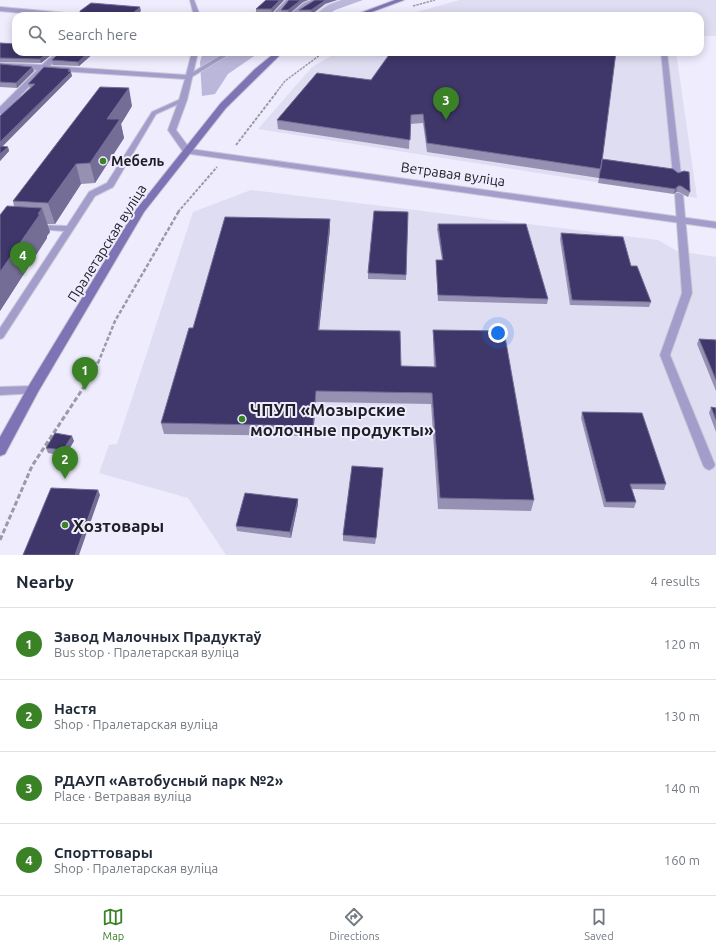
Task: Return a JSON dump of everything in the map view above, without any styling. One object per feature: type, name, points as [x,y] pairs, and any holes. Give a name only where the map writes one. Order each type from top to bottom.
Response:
[{"type":"main road","points":[[366,12],[401,0]]},
{"type":"main road","name":"Пралетарская вуліца","points":[[0,450],[33,390],[140,211],[223,106],[275,56]]},
{"type":"street","points":[[0,9],[33,12]]},
{"type":"street","points":[[0,112],[56,56]]},
{"type":"street","points":[[187,151],[172,130],[183,100],[193,56]]},
{"type":"street","points":[[0,65],[188,77]]},
{"type":"street","name":"Ветравая вуліца","points":[[187,151],[716,225]]},
{"type":"lane","points":[[192,0],[196,12]]},
{"type":"lane","points":[[278,12],[289,0]]},
{"type":"lane","points":[[296,12],[306,4],[316,0]]},
{"type":"lane","points":[[188,77],[223,56]]},
{"type":"lane","points":[[664,56],[677,175]]},
{"type":"lane","points":[[0,336],[92,194],[110,185],[154,113],[183,100]]},
{"type":"lane","points":[[679,195],[687,292],[664,355],[709,465]]},
{"type":"lane","points":[[31,227],[70,229]]},
{"type":"lane","points":[[0,391],[33,390]]},
{"type":"path","points":[[0,540],[32,466],[95,370],[115,321],[180,209],[227,157],[285,81],[319,56]]},
{"type":"shaded area","points":[[268,0],[341,0],[328,5],[318,12],[254,12]]},
{"type":"shaded area","points":[[341,0],[363,0],[332,12],[318,12],[328,5]]},
{"type":"shaded area","points":[[460,0],[716,0],[716,36],[704,36],[704,12],[416,12]]},
{"type":"shaded area","points":[[202,56],[254,56],[228,74],[215,94],[202,96],[200,62]]},
{"type":"shaded area","points":[[331,56],[677,56],[697,198],[258,129],[312,67]]},
{"type":"shaded area","points":[[251,190],[658,240],[677,251],[716,257],[716,555],[226,555],[188,498],[99,473],[109,445],[117,444],[193,212]]},
{"type":"building","points":[[266,0],[280,0],[271,9],[256,9]]},
{"type":"building","points":[[289,0],[301,0],[288,10],[281,10]]},
{"type":"building","points":[[315,0],[326,0],[311,10],[299,10]]},
{"type":"building","points":[[91,3],[140,7],[134,12],[80,11]]},
{"type":"building","points":[[0,43],[12,44],[12,56],[44,56],[40,59],[0,58]]},
{"type":"building","points":[[56,56],[85,56],[78,62],[52,60]]},
{"type":"building","points":[[388,56],[615,56],[601,169],[427,143],[423,114],[411,115],[410,140],[277,120],[317,73],[371,80]]},
{"type":"building","points":[[0,64],[32,67],[16,83],[0,82]]},
{"type":"building","points":[[44,67],[70,69],[68,71],[71,72],[0,142],[0,116],[35,84],[28,84]]},
{"type":"building","points":[[100,87],[129,88],[107,119],[120,119],[90,163],[76,164],[48,203],[13,201]]},
{"type":"building","points":[[0,146],[8,147],[0,154]]},
{"type":"building","points":[[602,159],[673,169],[678,173],[684,171],[689,172],[690,192],[681,186],[678,186],[675,189],[599,178]]},
{"type":"building","points":[[7,206],[42,208],[38,214],[40,214],[0,272],[0,215]]},
{"type":"building","points":[[374,211],[408,212],[406,275],[368,273]]},
{"type":"building","name":"ЧПУП «Мозырские молочные продукты»","points":[[225,217],[330,219],[318,330],[400,331],[401,366],[436,367],[433,330],[504,331],[534,500],[440,498],[432,393],[316,391],[313,426],[161,423],[189,328],[193,328]]},
{"type":"building","points":[[438,224],[526,224],[548,299],[438,295],[436,260],[443,260]]},
{"type":"building","points":[[561,233],[623,237],[631,266],[637,266],[651,302],[572,300]]},
{"type":"building","points":[[699,339],[716,340],[716,380]]},
{"type":"building","points":[[711,407],[716,408],[716,420]]},
{"type":"building","points":[[582,412],[642,413],[666,484],[630,484],[636,502],[606,502]]},
{"type":"building","points":[[55,433],[72,436],[63,450],[46,448]]},
{"type":"building","points":[[352,466],[383,468],[376,538],[343,535]]},
{"type":"building","name":"Хозтовары","points":[[51,488],[98,490],[75,555],[23,555]]},
{"type":"building","points":[[245,493],[298,499],[290,532],[236,526]]},
{"type":"place","name":"РДАУП «Автобусный парк №2»","points":[[446,120]]},
{"type":"place","name":"Мебель","points":[[103,161]]},
{"type":"place","name":"Спорттовары","points":[[23,275]]},
{"type":"place","name":"Завод Малочных Прадуктаў","points":[[85,390]]},
{"type":"place","name":"ЧПУП «Мозырские молочные продукты»","points":[[242,419]]},
{"type":"place","name":"Настя","points":[[65,479]]},
{"type":"place","name":"Хозтовары","points":[[65,525]]}]
